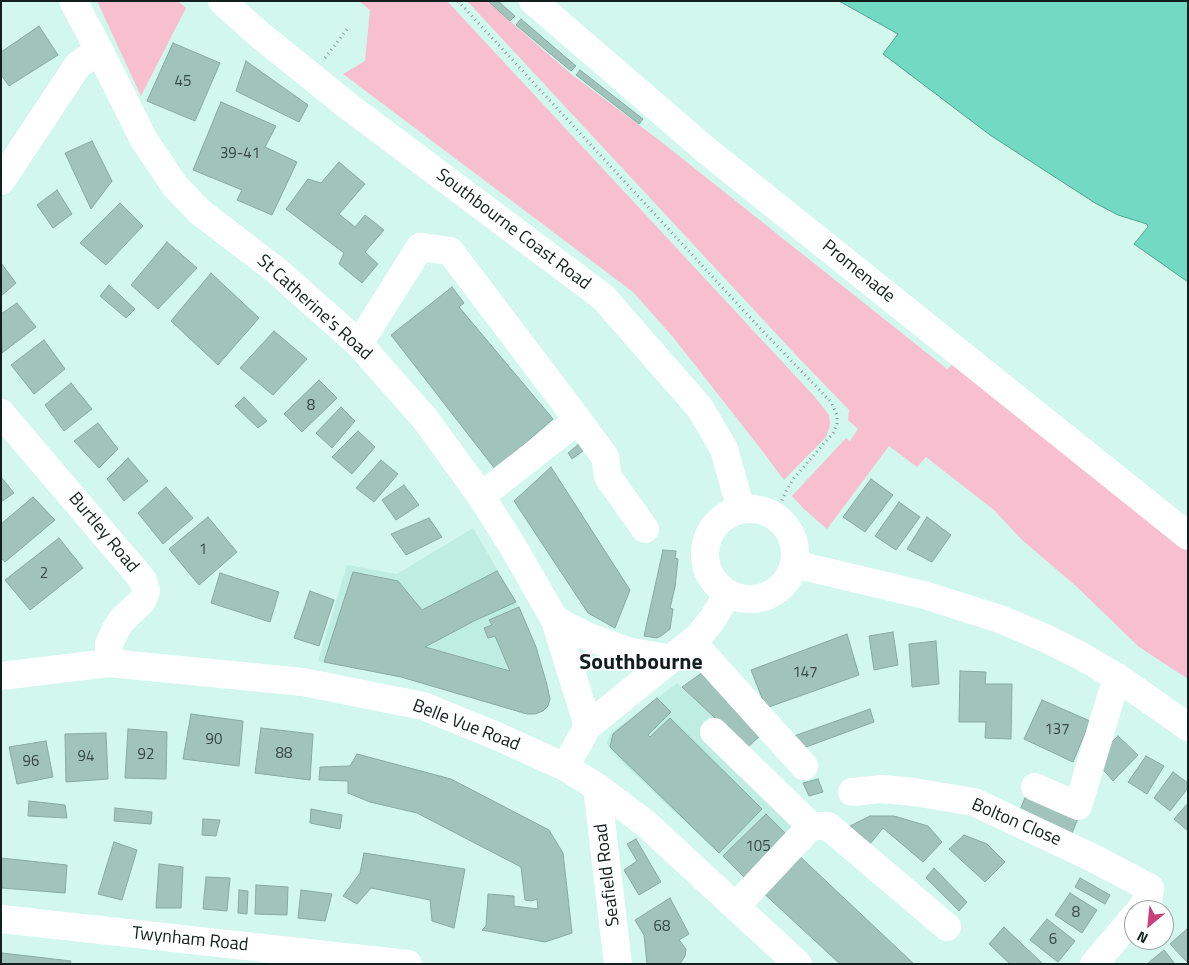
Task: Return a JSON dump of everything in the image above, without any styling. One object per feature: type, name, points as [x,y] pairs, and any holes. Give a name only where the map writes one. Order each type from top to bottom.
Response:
[{"type":"street","name":"St Catherine's Road","points":[[73,1],[144,140],[176,186],[200,212],[277,271],[359,344],[426,420],[481,496],[512,545],[555,620],[588,726]]},
{"type":"street","name":"Southbourne Coast Road","points":[[222,1],[312,77],[465,195],[603,297],[700,408],[724,449],[741,510]]},
{"type":"street","name":"Promenade","points":[[533,1],[706,150],[1188,536]]},
{"type":"street","points":[[1,181],[78,65],[99,50]]},
{"type":"street","points":[[359,344],[420,248],[450,251],[605,457],[608,477],[645,529]]},
{"type":"street","name":"Burtley Road","points":[[1,413],[142,580],[146,591],[142,601],[121,621],[114,631],[110,644],[109,662]]},
{"type":"street","points":[[481,496],[578,420]]},
{"type":"street","points":[[753,509],[775,516],[785,525],[792,537],[795,550],[794,564],[789,577],[780,588],[769,595],[755,599],[728,594],[716,584],[708,571],[705,555],[707,540],[715,526],[726,516],[741,510],[753,509]]},
{"type":"street","points":[[794,564],[924,595],[1000,619],[1046,638],[1082,656],[1117,677],[1188,727]]},
{"type":"street","points":[[565,767],[588,726],[692,642],[712,620],[728,594]]},
{"type":"street","points":[[555,620],[589,637],[627,651],[672,659]]},
{"type":"street","points":[[692,642],[804,766]]},
{"type":"street","name":"Belle Vue Road","points":[[3,673],[109,662],[303,682],[423,706],[499,737],[565,767],[597,787],[645,823],[798,964]]},
{"type":"street","points":[[1035,787],[1078,806],[1117,677]]},
{"type":"street","points":[[714,732],[811,826],[828,826],[947,927]]},
{"type":"street","name":"Seafield Road","points":[[597,787],[618,964]]},
{"type":"street","name":"Bolton Close","points":[[852,792],[882,789],[914,792],[974,802],[1092,857],[1150,888],[1147,900]]},
{"type":"street","points":[[736,906],[811,826]]},
{"type":"street","name":"Twynham Road","points":[[1,920],[408,964]]},
{"type":"street","points":[[1094,964],[1124,929]]},
{"type":"path","points":[[458,1],[831,402],[838,414],[837,424],[833,433],[794,478],[775,516]]},
{"type":"path","points":[[312,77],[348,28]]},
{"type":"shaded area","points":[[97,1],[178,1],[186,8],[141,96]]},
{"type":"shaded area","points":[[359,1],[447,1],[814,396],[829,415],[830,426],[826,437],[784,480],[673,337],[633,292],[343,74],[365,61],[370,10]]},
{"type":"shaded area","points":[[467,1],[487,1],[571,74],[659,140],[947,369],[953,364],[1188,545],[1188,679],[1139,647],[1077,587],[1021,539],[994,510],[926,457],[917,467],[889,446],[827,529],[804,509],[792,496],[846,438],[850,441],[858,429],[848,420],[849,410]]},
{"type":"shaded area","points":[[839,1],[1188,1],[1188,282],[1134,244],[1148,227],[1147,224],[1118,215],[1095,203],[990,135],[883,54],[898,34]]},
{"type":"shaded area","points":[[473,528],[519,607],[536,647],[550,699],[548,706],[543,711],[527,714],[401,677],[318,661],[347,565],[397,574]]},
{"type":"shaded area","points":[[677,683],[821,818],[755,887],[627,767],[611,751],[607,743],[611,733]]},
{"type":"building","points":[[488,1],[498,1],[515,16],[510,21]]},
{"type":"building","points":[[521,19],[576,66],[571,71],[516,25]]},
{"type":"building","points":[[39,26],[58,55],[9,86],[1,75],[1,52]]},
{"type":"building","points":[[173,43],[220,63],[195,121],[147,101]]},
{"type":"building","points":[[246,61],[308,105],[299,122],[236,91]]},
{"type":"building","points":[[580,70],[643,119],[639,124],[576,75]]},
{"type":"building","points":[[221,102],[276,126],[265,147],[297,162],[272,215],[237,200],[242,190],[193,170]]},
{"type":"building","points":[[92,141],[112,181],[91,209],[65,153]]},
{"type":"building","points":[[339,162],[365,184],[339,214],[355,227],[365,215],[384,230],[365,252],[378,264],[362,283],[339,264],[344,253],[286,209],[308,179],[321,183]]},
{"type":"building","points":[[57,190],[72,214],[53,228],[37,205]]},
{"type":"building","points":[[120,203],[143,226],[106,265],[80,243]]},
{"type":"building","points":[[167,242],[197,268],[158,309],[131,285]]},
{"type":"building","points":[[1,263],[16,283],[1,296]]},
{"type":"building","points":[[211,273],[259,318],[218,365],[171,321]]},
{"type":"building","points":[[109,285],[135,309],[126,318],[100,296]]},
{"type":"building","points":[[452,287],[464,303],[459,307],[553,419],[495,469],[391,335]]},
{"type":"building","points":[[17,303],[36,327],[2,353],[1,314]]},
{"type":"building","points":[[274,331],[307,359],[273,395],[240,368]]},
{"type":"building","points":[[44,340],[65,369],[34,394],[11,365]]},
{"type":"building","points":[[319,380],[337,398],[302,432],[284,414]]},
{"type":"building","points":[[71,383],[92,409],[64,431],[45,405]]},
{"type":"building","points":[[244,397],[267,421],[258,428],[235,406]]},
{"type":"building","points":[[341,407],[355,421],[332,448],[316,433]]},
{"type":"building","points":[[98,423],[118,449],[99,468],[74,441]]},
{"type":"building","points":[[358,431],[375,447],[352,474],[332,457]]},
{"type":"building","points":[[586,438],[591,445],[572,459],[568,453]]},
{"type":"building","points":[[128,458],[148,481],[124,501],[107,479]]},
{"type":"building","points":[[381,460],[398,474],[374,502],[356,488]]},
{"type":"building","points":[[551,467],[630,590],[615,628],[588,613],[514,501]]},
{"type":"building","points":[[1,477],[14,493],[1,502]]},
{"type":"building","points":[[871,479],[893,495],[865,532],[843,517]]},
{"type":"building","points":[[404,485],[419,505],[396,520],[382,500]]},
{"type":"building","points":[[166,487],[193,518],[163,544],[138,513]]},
{"type":"building","points":[[33,497],[55,520],[5,562],[1,558],[1,524]]},
{"type":"building","points":[[899,502],[920,517],[896,550],[875,536]]},
{"type":"building","points":[[208,517],[237,552],[199,585],[169,549]]},
{"type":"building","points":[[927,517],[951,535],[932,562],[907,549]]},
{"type":"building","points":[[429,518],[442,537],[406,555],[391,534]]},
{"type":"building","points":[[59,538],[83,568],[30,610],[5,580]]},
{"type":"building","points":[[663,550],[676,551],[675,558],[678,559],[675,587],[670,608],[673,609],[670,629],[657,638],[644,636]]},
{"type":"building","points":[[497,571],[516,602],[474,621],[425,647],[510,671],[495,636],[488,638],[484,628],[492,625],[489,620],[519,607],[536,647],[547,685],[550,699],[548,706],[543,711],[527,714],[401,677],[324,662],[353,572],[398,581],[422,610]]},
{"type":"building","points":[[220,573],[279,592],[270,622],[211,603]]},
{"type":"building","points":[[310,591],[334,600],[319,646],[294,638]]},
{"type":"building","points":[[893,632],[898,665],[874,670],[869,636]]},
{"type":"building","points":[[847,634],[859,675],[766,708],[751,670]]},
{"type":"building","points":[[936,641],[939,684],[912,687],[909,644]]},
{"type":"building","points":[[706,670],[765,731],[747,748],[682,687]]},
{"type":"building","points":[[960,671],[986,672],[985,684],[1012,684],[1011,739],[985,738],[986,722],[959,722]]},
{"type":"building","points":[[657,698],[671,712],[648,735],[650,737],[670,718],[762,809],[719,853],[610,747],[613,734]]},
{"type":"building","points":[[1042,700],[1090,721],[1073,762],[1024,739]]},
{"type":"building","points":[[870,709],[874,722],[798,750],[794,736]]},
{"type":"building","points":[[191,714],[243,721],[239,766],[183,759]]},
{"type":"building","points":[[261,728],[313,734],[310,780],[255,773]]},
{"type":"building","points":[[128,729],[167,732],[166,779],[125,778]]},
{"type":"building","points":[[106,733],[108,779],[66,782],[65,734]]},
{"type":"building","points":[[1118,736],[1138,755],[1113,781],[1094,759]]},
{"type":"building","points":[[46,741],[53,777],[17,784],[9,747]]},
{"type":"building","points":[[357,754],[451,779],[549,830],[563,853],[572,933],[545,942],[482,930],[486,926],[488,894],[514,896],[514,906],[538,909],[537,899],[525,900],[521,867],[417,813],[370,802],[348,793],[348,781],[319,780],[320,767],[350,766]]},
{"type":"building","points":[[1146,756],[1164,766],[1147,794],[1128,782]]},
{"type":"building","points":[[1173,772],[1188,783],[1188,788],[1170,811],[1154,798]]},
{"type":"building","points":[[818,779],[823,792],[809,796],[803,783]]},
{"type":"building","points":[[1027,793],[1079,816],[1072,833],[1020,810]]},
{"type":"building","points":[[29,801],[65,805],[67,818],[28,816]]},
{"type":"building","points":[[1188,803],[1188,831],[1174,819]]},
{"type":"building","points":[[115,808],[152,812],[151,824],[114,821]]},
{"type":"building","points":[[311,809],[342,815],[340,829],[310,823]]},
{"type":"building","points":[[766,814],[791,839],[749,882],[723,856]]},
{"type":"building","points":[[870,816],[894,816],[928,826],[942,842],[923,862],[883,828],[870,844],[850,826]]},
{"type":"building","points":[[203,819],[220,820],[216,836],[202,835]]},
{"type":"building","points":[[964,835],[987,844],[1005,862],[985,882],[949,849]]},
{"type":"building","points":[[636,839],[661,882],[639,895],[624,870],[637,861],[627,844]]},
{"type":"building","points":[[114,842],[137,850],[122,900],[98,894]]},
{"type":"building","points":[[793,850],[914,964],[840,964],[759,889]]},
{"type":"building","points":[[364,853],[465,869],[454,928],[432,921],[430,900],[371,888],[357,904],[343,896],[360,873]]},
{"type":"building","points":[[1,858],[67,865],[65,893],[2,888]]},
{"type":"building","points":[[159,864],[183,867],[181,908],[156,908]]},
{"type":"building","points":[[934,868],[967,902],[959,911],[926,878]]},
{"type":"building","points":[[206,877],[230,878],[227,911],[203,909]]},
{"type":"building","points":[[1080,878],[1110,895],[1105,904],[1075,887]]},
{"type":"building","points":[[256,885],[288,887],[287,915],[255,914]]},
{"type":"building","points":[[239,890],[248,891],[247,914],[238,913]]},
{"type":"building","points":[[301,890],[332,894],[325,921],[298,918]]},
{"type":"building","points":[[1070,893],[1097,910],[1082,933],[1055,915]]},
{"type":"building","points":[[670,898],[689,934],[679,940],[686,949],[685,956],[680,964],[647,964],[644,935],[635,920]]},
{"type":"building","points":[[1047,919],[1075,941],[1058,962],[1030,940]]},
{"type":"building","points":[[1004,927],[1043,964],[1010,964],[989,944]]},
{"type":"building","points":[[1187,929],[1188,963],[1174,948],[1174,940]]},
{"type":"building","points":[[1164,950],[1175,964],[1147,964]]},
{"type":"building","points":[[2,953],[71,961],[70,964],[1,964]]},
{"type":"district","name":"Southbourne","points":[[641,664]]}]
